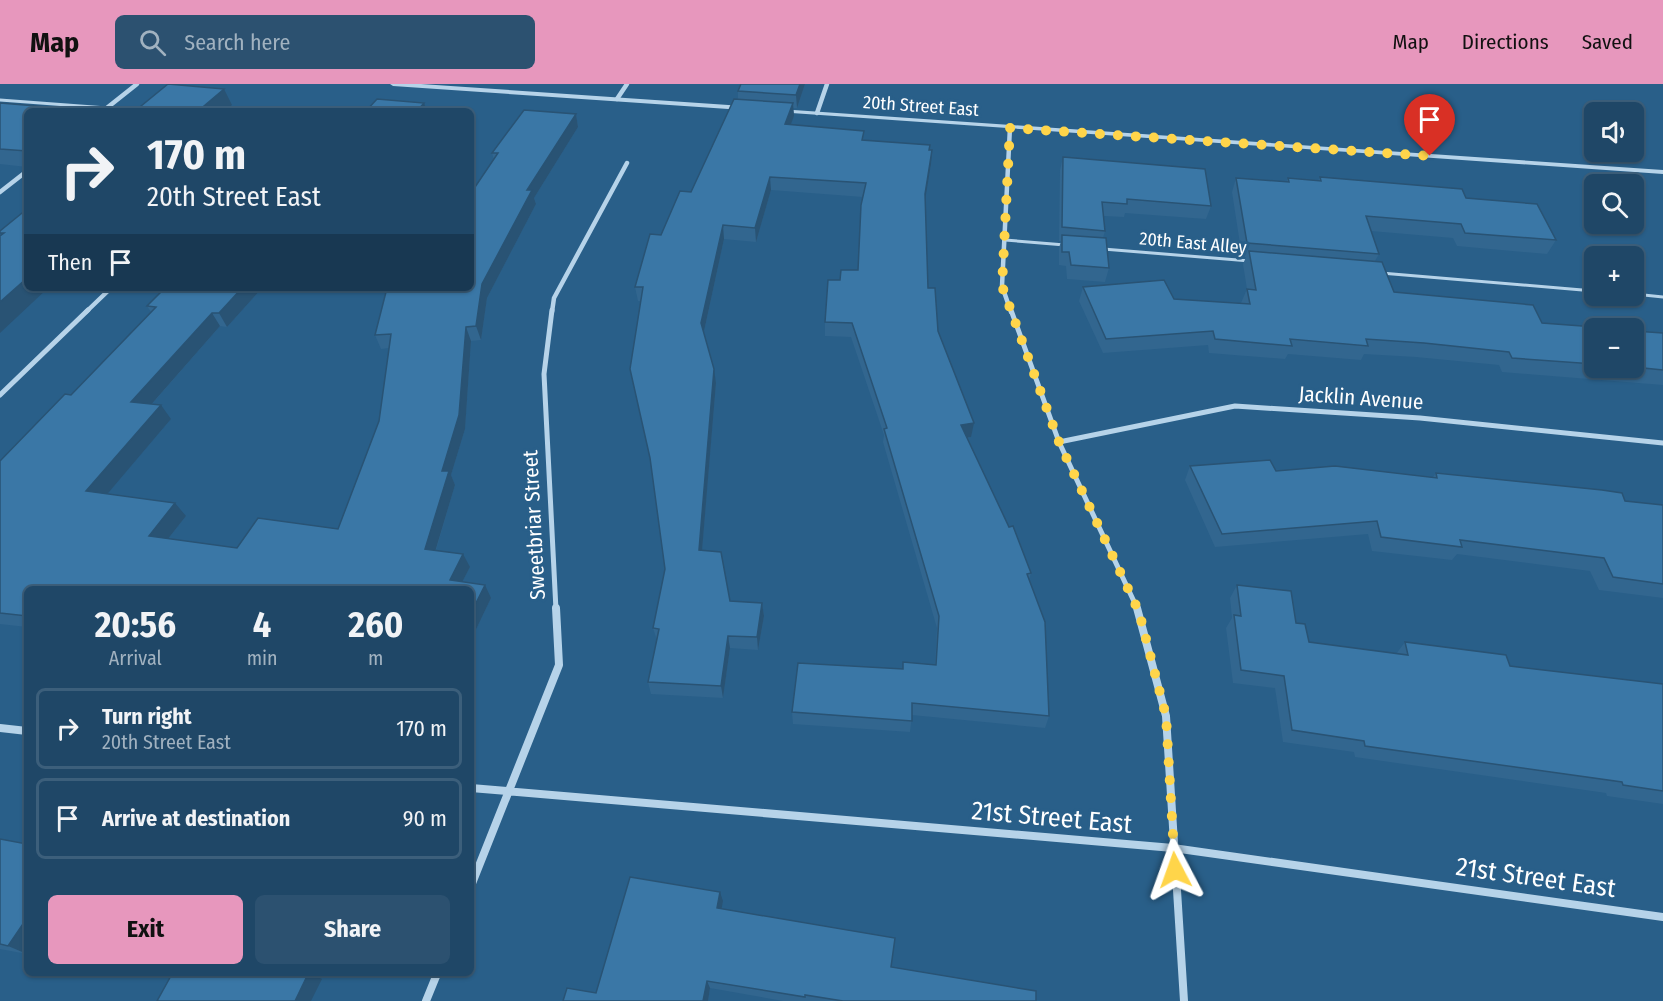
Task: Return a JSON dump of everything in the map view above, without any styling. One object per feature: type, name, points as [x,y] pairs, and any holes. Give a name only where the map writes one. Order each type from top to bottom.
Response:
[{"type":"street","points":[[106,108],[136,84]]},
{"type":"street","points":[[393,84],[747,108]]},
{"type":"street","points":[[618,99],[627,84]]},
{"type":"street","points":[[817,113],[827,84]]},
{"type":"street","name":"20th Street East","points":[[770,110],[1663,172]]},
{"type":"street","points":[[1010,128],[1002,286],[1059,442],[1139,612],[1166,716],[1184,1001]]},
{"type":"street","name":"Sweetbriar Street","points":[[474,878],[559,665],[544,374],[554,298],[627,164]]},
{"type":"street","points":[[0,192],[24,173]]},
{"type":"street","points":[[0,395],[108,291]]},
{"type":"street","name":"Jacklin Avenue","points":[[1059,442],[1235,406],[1420,418],[1663,443]]},
{"type":"street","points":[[0,728],[24,731]]},
{"type":"street","name":"21st Street East","points":[[474,788],[1173,848],[1663,917]]},
{"type":"street","points":[[426,1001],[436,976]]},
{"type":"lane","points":[[0,100],[93,108]]},
{"type":"lane","points":[[1005,240],[1075,246]]},
{"type":"lane","name":"20th East Alley","points":[[1099,248],[1252,262]]},
{"type":"lane","points":[[1370,272],[1584,290]]},
{"type":"lane","points":[[1644,295],[1663,297]]},
{"type":"building","points":[[168,84],[224,89],[202,108],[139,108]]},
{"type":"building","points":[[741,84],[800,84],[796,95],[738,91]]},
{"type":"building","points":[[377,99],[424,103],[420,108],[369,108]]},
{"type":"building","points":[[734,99],[793,103],[785,124],[864,131],[862,140],[930,145],[929,150],[932,150],[925,194],[928,288],[935,288],[938,331],[974,423],[961,425],[1009,527],[1013,526],[1031,573],[1027,574],[1045,622],[1049,716],[912,703],[912,721],[792,712],[798,663],[903,669],[903,662],[936,665],[939,616],[884,429],[887,428],[852,323],[825,322],[828,280],[840,280],[841,270],[858,270],[861,205],[866,183],[770,177],[755,228],[723,225],[701,323],[714,369],[699,550],[721,552],[730,601],[762,603],[757,637],[728,636],[721,686],[648,682],[659,629],[653,628],[665,569],[650,458],[630,369],[643,287],[635,287],[650,234],[661,235],[680,191],[691,192]]},
{"type":"building","points":[[0,103],[61,108],[24,108],[24,151],[0,149]]},
{"type":"building","points":[[524,110],[576,114],[527,190],[532,190],[482,284],[476,326],[466,327],[459,415],[442,471],[449,471],[425,549],[463,554],[450,580],[485,585],[474,607],[474,586],[24,586],[24,616],[0,613],[0,461],[65,394],[71,395],[156,307],[147,306],[162,291],[239,291],[219,313],[212,313],[131,402],[161,405],[86,491],[175,503],[149,536],[237,548],[258,518],[338,529],[379,421],[391,334],[375,335],[386,291],[474,291],[474,189],[498,153],[492,153]]},
{"type":"building","points":[[1063,157],[1205,169],[1211,206],[1127,199],[1127,204],[1102,202],[1105,231],[1062,227]]},
{"type":"building","points":[[1320,177],[1462,189],[1466,198],[1537,204],[1556,240],[1465,233],[1461,224],[1366,216],[1379,254],[1247,243],[1236,178],[1289,182],[1288,178],[1321,181]]},
{"type":"building","points":[[24,211],[24,281],[0,302],[0,236],[4,233],[0,231]]},
{"type":"building","points":[[1062,235],[1106,238],[1109,268],[1071,265],[1069,252],[1062,252]]},
{"type":"building","points":[[1249,251],[1382,262],[1394,292],[1533,305],[1542,323],[1584,326],[1584,363],[1512,358],[1509,352],[1366,339],[1368,346],[1290,339],[1292,346],[1215,339],[1213,331],[1106,339],[1083,287],[1164,280],[1174,299],[1250,304],[1247,289],[1256,290]]},
{"type":"building","points":[[1644,332],[1663,333],[1663,370],[1644,368]]},
{"type":"building","points":[[1270,460],[1276,471],[1335,466],[1437,478],[1436,473],[1602,490],[1622,493],[1625,501],[1663,505],[1663,584],[1613,577],[1604,558],[1460,540],[1462,547],[1381,537],[1377,521],[1222,534],[1190,466]]},
{"type":"building","points":[[1237,585],[1291,591],[1296,623],[1305,624],[1309,642],[1408,655],[1405,642],[1506,655],[1510,666],[1663,684],[1663,791],[1623,785],[1622,782],[1365,746],[1364,741],[1292,730],[1284,676],[1241,670],[1234,615],[1241,616]]},
{"type":"building","points":[[0,839],[24,843],[24,922],[8,946],[0,944]]},
{"type":"building","points":[[630,877],[720,892],[717,908],[895,938],[891,967],[1036,991],[1036,1001],[843,1001],[707,981],[703,1001],[563,1001],[567,988],[596,993]]},
{"type":"building","points":[[171,976],[307,976],[295,1001],[157,1001]]},
{"type":"route","points":[[1175,870],[1166,716],[1139,612],[1059,442],[1002,286],[1010,128],[1430,156]]}]
